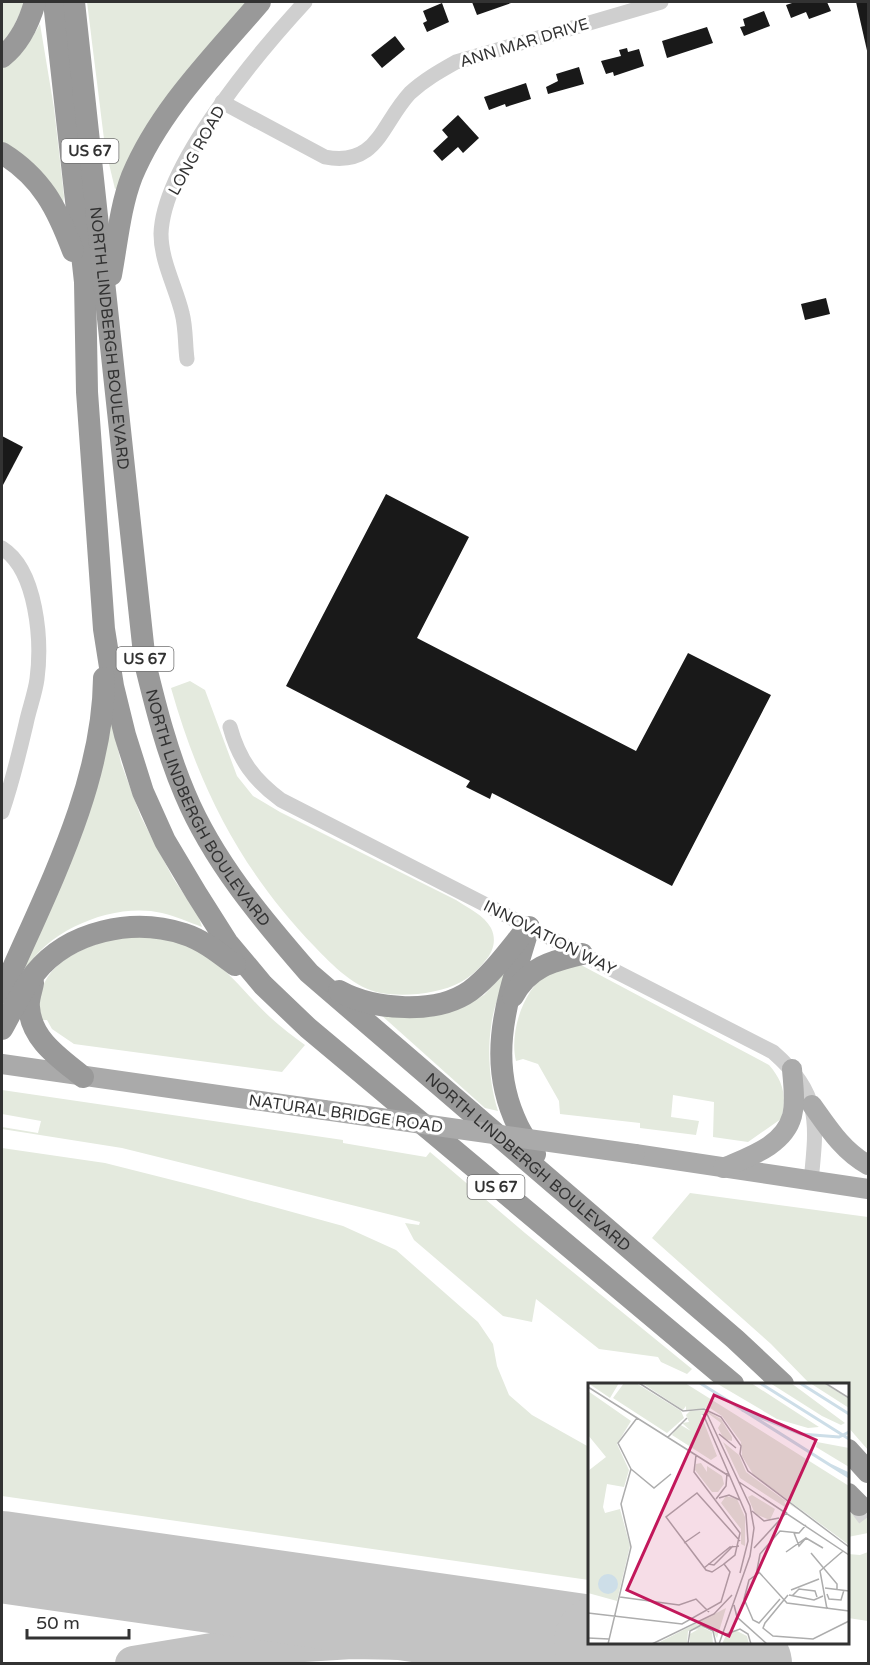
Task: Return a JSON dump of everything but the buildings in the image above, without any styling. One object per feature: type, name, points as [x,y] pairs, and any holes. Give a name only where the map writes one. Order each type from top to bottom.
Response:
[{"type":"highway","points":[[2,57],[19,39],[28,23],[35,2]]},
{"type":"highway","name":"NORTH LINDBERGH BOULEVARD","points":[[54,2],[85,282],[87,392],[104,629],[113,686],[125,735],[143,792],[165,841],[227,942],[263,985],[317,1036],[732,1383]]},
{"type":"highway","name":"NORTH LINDBERGH BOULEVARD","points":[[74,2],[145,663],[162,731],[185,795],[221,861],[265,922],[309,973],[735,1339],[782,1383]]},
{"type":"highway","points":[[106,300],[131,178],[147,144],[173,105],[260,2]]},
{"type":"highway","points":[[2,153],[38,182],[51,201],[85,282]]},
{"type":"highway","points":[[2,993],[69,839],[84,795],[100,729],[104,694],[104,629]]},
{"type":"highway","points":[[2,1029],[36,973],[61,950],[88,936],[119,927],[156,928],[183,933],[209,945],[263,985]]},
{"type":"highway","points":[[309,973],[343,993],[364,1001],[388,1006],[418,1007],[446,1002],[468,992],[486,977],[529,927]]},
{"type":"highway","points":[[529,927],[504,1013],[500,1055],[507,1096],[518,1126],[557,1186]]},
{"type":"highway","points":[[504,1013],[518,988],[531,973],[543,965],[582,954]]},
{"type":"highway","points":[[36,973],[28,1005],[31,1020],[39,1038],[83,1077]]},
{"type":"highway","points":[[849,1451],[868,1472]]},
{"type":"main road","name":"NATURAL BRIDGE ROAD","points":[[2,1064],[868,1189]]},
{"type":"main road","points":[[723,1168],[761,1151],[781,1136],[792,1117],[794,1100],[792,1069]]},
{"type":"main road","points":[[812,1105],[842,1146],[868,1165]]},
{"type":"street","name":"LONG ROAD","points":[[187,358],[183,315],[161,236],[164,212],[175,182],[222,102],[305,2]]},
{"type":"street","name":"ANN MAR DRIVE","points":[[222,102],[325,157],[339,160],[353,158],[366,152],[377,140],[410,94],[431,76],[456,62],[661,2]]},
{"type":"street","points":[[2,548],[10,554],[29,587],[38,627],[37,679],[11,786],[2,813]]},
{"type":"street","name":"INNOVATION WAY","points":[[230,727],[245,765],[260,785],[281,800],[773,1052],[792,1069],[803,1085],[812,1105],[815,1122],[811,1181]]},
{"type":"shaded area","points":[[2,2],[25,2],[12,30],[2,43]]},
{"type":"shaded area","points":[[87,2],[250,2],[115,189],[105,147]]},
{"type":"shaded area","points":[[40,24],[54,108],[63,204],[2,144],[2,69],[33,36]]},
{"type":"shaded area","points":[[190,681],[205,690],[237,776],[253,796],[280,812],[456,900],[484,919],[493,932],[493,946],[488,957],[477,970],[461,982],[443,989],[422,993],[390,994],[363,987],[345,975],[322,954],[265,888],[226,827],[210,794],[195,761],[171,688]]},
{"type":"shaded area","points":[[111,716],[121,763],[141,817],[173,878],[198,915],[202,927],[162,913],[125,911],[105,915],[67,930],[37,954],[26,969],[21,967]]},
{"type":"shaded area","points":[[123,935],[170,939],[183,942],[203,953],[221,967],[271,1018],[305,1045],[282,1072],[74,1044],[52,1029],[47,1020],[40,1020],[40,996],[45,983],[61,962],[85,949]]},
{"type":"shaded area","points":[[581,965],[769,1065],[783,1090],[784,1104],[781,1119],[748,1142],[713,1137],[714,1102],[673,1095],[671,1117],[699,1121],[696,1135],[640,1128],[640,1123],[560,1114],[559,1101],[538,1064],[523,1059],[516,1061],[515,1038],[525,1000],[540,980],[552,970]]},
{"type":"shaded area","points":[[509,968],[492,1020],[489,1048],[493,1091],[498,1111],[485,1108],[380,1014],[468,1004],[484,995]]},
{"type":"shaded area","points":[[2,1090],[343,1140],[343,1143],[426,1157],[430,1152],[692,1369],[687,1374],[661,1362],[658,1357],[599,1349],[536,1299],[532,1322],[503,1316],[414,1240],[405,1223],[419,1225],[420,1222],[122,1148],[2,1129],[2,1127],[38,1133],[41,1121],[2,1114]]},
{"type":"shaded area","points":[[2,1148],[105,1163],[208,1189],[343,1226],[396,1250],[478,1322],[493,1344],[497,1366],[509,1395],[532,1415],[588,1446],[588,1580],[2,1496]]},
{"type":"shaded area","points":[[690,1193],[868,1217],[868,1450],[849,1428],[849,1383],[809,1383],[771,1344],[652,1238]]},
{"type":"shaded area","points":[[868,1497],[868,1533],[849,1537],[849,1515]]},
{"type":"shaded area","points":[[868,1552],[868,1621],[849,1618],[849,1554],[860,1555]]},
{"type":"taxiway","points":[[133,1664],[224,1649],[352,1641],[626,1646]]},
{"type":"runway","points":[[2,1557],[588,1641]]},
{"type":"runway","points":[[613,1644],[746,1664]]},
{"type":"tunnel","points":[[859,1505],[868,1517]]}]
